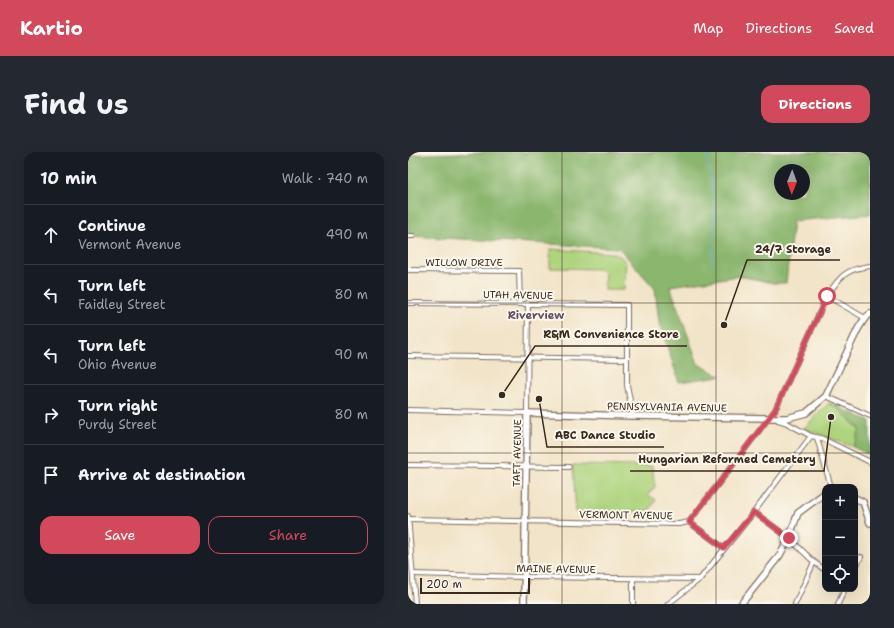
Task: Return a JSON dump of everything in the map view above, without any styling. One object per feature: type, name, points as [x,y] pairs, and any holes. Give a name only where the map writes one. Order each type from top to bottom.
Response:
[{"type":"street","points":[[408,236],[413,236]]},
{"type":"street","points":[[724,548],[689,522],[775,410],[827,296],[836,282],[846,272],[870,266]]},
{"type":"street","name":"WILLOW DRIVE","points":[[408,270],[519,271],[520,303]]},
{"type":"street","points":[[827,296],[868,316]]},
{"type":"street","name":"UTAH AVENUE","points":[[408,303],[627,305],[627,359]]},
{"type":"street","name":"TAFT AVENUE","points":[[524,604],[528,303]]},
{"type":"street","name":"PENNSYLVANIA AVENUE","points":[[408,410],[633,416],[787,418],[806,413],[826,396],[858,329],[868,316]]},
{"type":"street","points":[[408,356],[627,359],[627,387],[633,416]]},
{"type":"street","points":[[826,396],[870,416]]},
{"type":"street","points":[[769,418],[785,422],[811,436],[821,438],[870,462]]},
{"type":"street","points":[[668,604],[700,579],[754,512],[811,436]]},
{"type":"street","points":[[817,438],[830,484]]},
{"type":"street","points":[[408,466],[569,467]]},
{"type":"street","points":[[741,604],[780,555],[789,538],[798,513],[822,495]]},
{"type":"street","points":[[858,500],[863,502],[870,523]]},
{"type":"street","points":[[754,512],[789,538],[822,568]]},
{"type":"street","points":[[408,516],[415,604]]},
{"type":"street","name":"VERMONT AVENUE","points":[[408,519],[678,524],[689,522]]},
{"type":"street","points":[[858,563],[861,557]]},
{"type":"street","points":[[795,604],[814,562]]},
{"type":"street","name":"MAINE AVENUE","points":[[413,574],[700,579]]},
{"type":"street","points":[[633,579],[633,604]]},
{"type":"street","points":[[838,604],[844,592]]},
{"type":"green space","points":[[486,152],[870,152],[870,214],[793,221],[786,283],[773,283],[740,276],[670,286],[698,364],[721,376],[679,382],[659,322],[655,289],[619,248],[408,236],[408,155]]},
{"type":"green space","points":[[550,249],[611,253],[620,256],[626,262],[624,290],[604,290],[605,273],[600,269],[550,268]]},
{"type":"green space","points":[[829,403],[836,407],[860,430],[853,447],[804,428]]},
{"type":"green space","points":[[829,403],[870,421],[870,455],[853,447],[860,429],[836,407]]},
{"type":"green space","points":[[573,465],[652,466],[655,487],[648,495],[656,500],[649,511],[576,513]]},
{"type":"waterway","points":[[707,152],[715,212],[712,265]]},
{"type":"place","name":"24/7 Storage","points":[[724,325]]},
{"type":"place","name":"R&M Convenience Store","points":[[502,395]]},
{"type":"place","name":"ABC Dance Studio","points":[[539,399]]},
{"type":"place","name":"Hungarian Reformed Cemetery","points":[[831,417]]},
{"type":"district","name":"Riverview","points":[[536,315]]},
{"type":"route","points":[[789,538],[754,512],[724,548],[689,522],[775,410],[827,296]]}]
